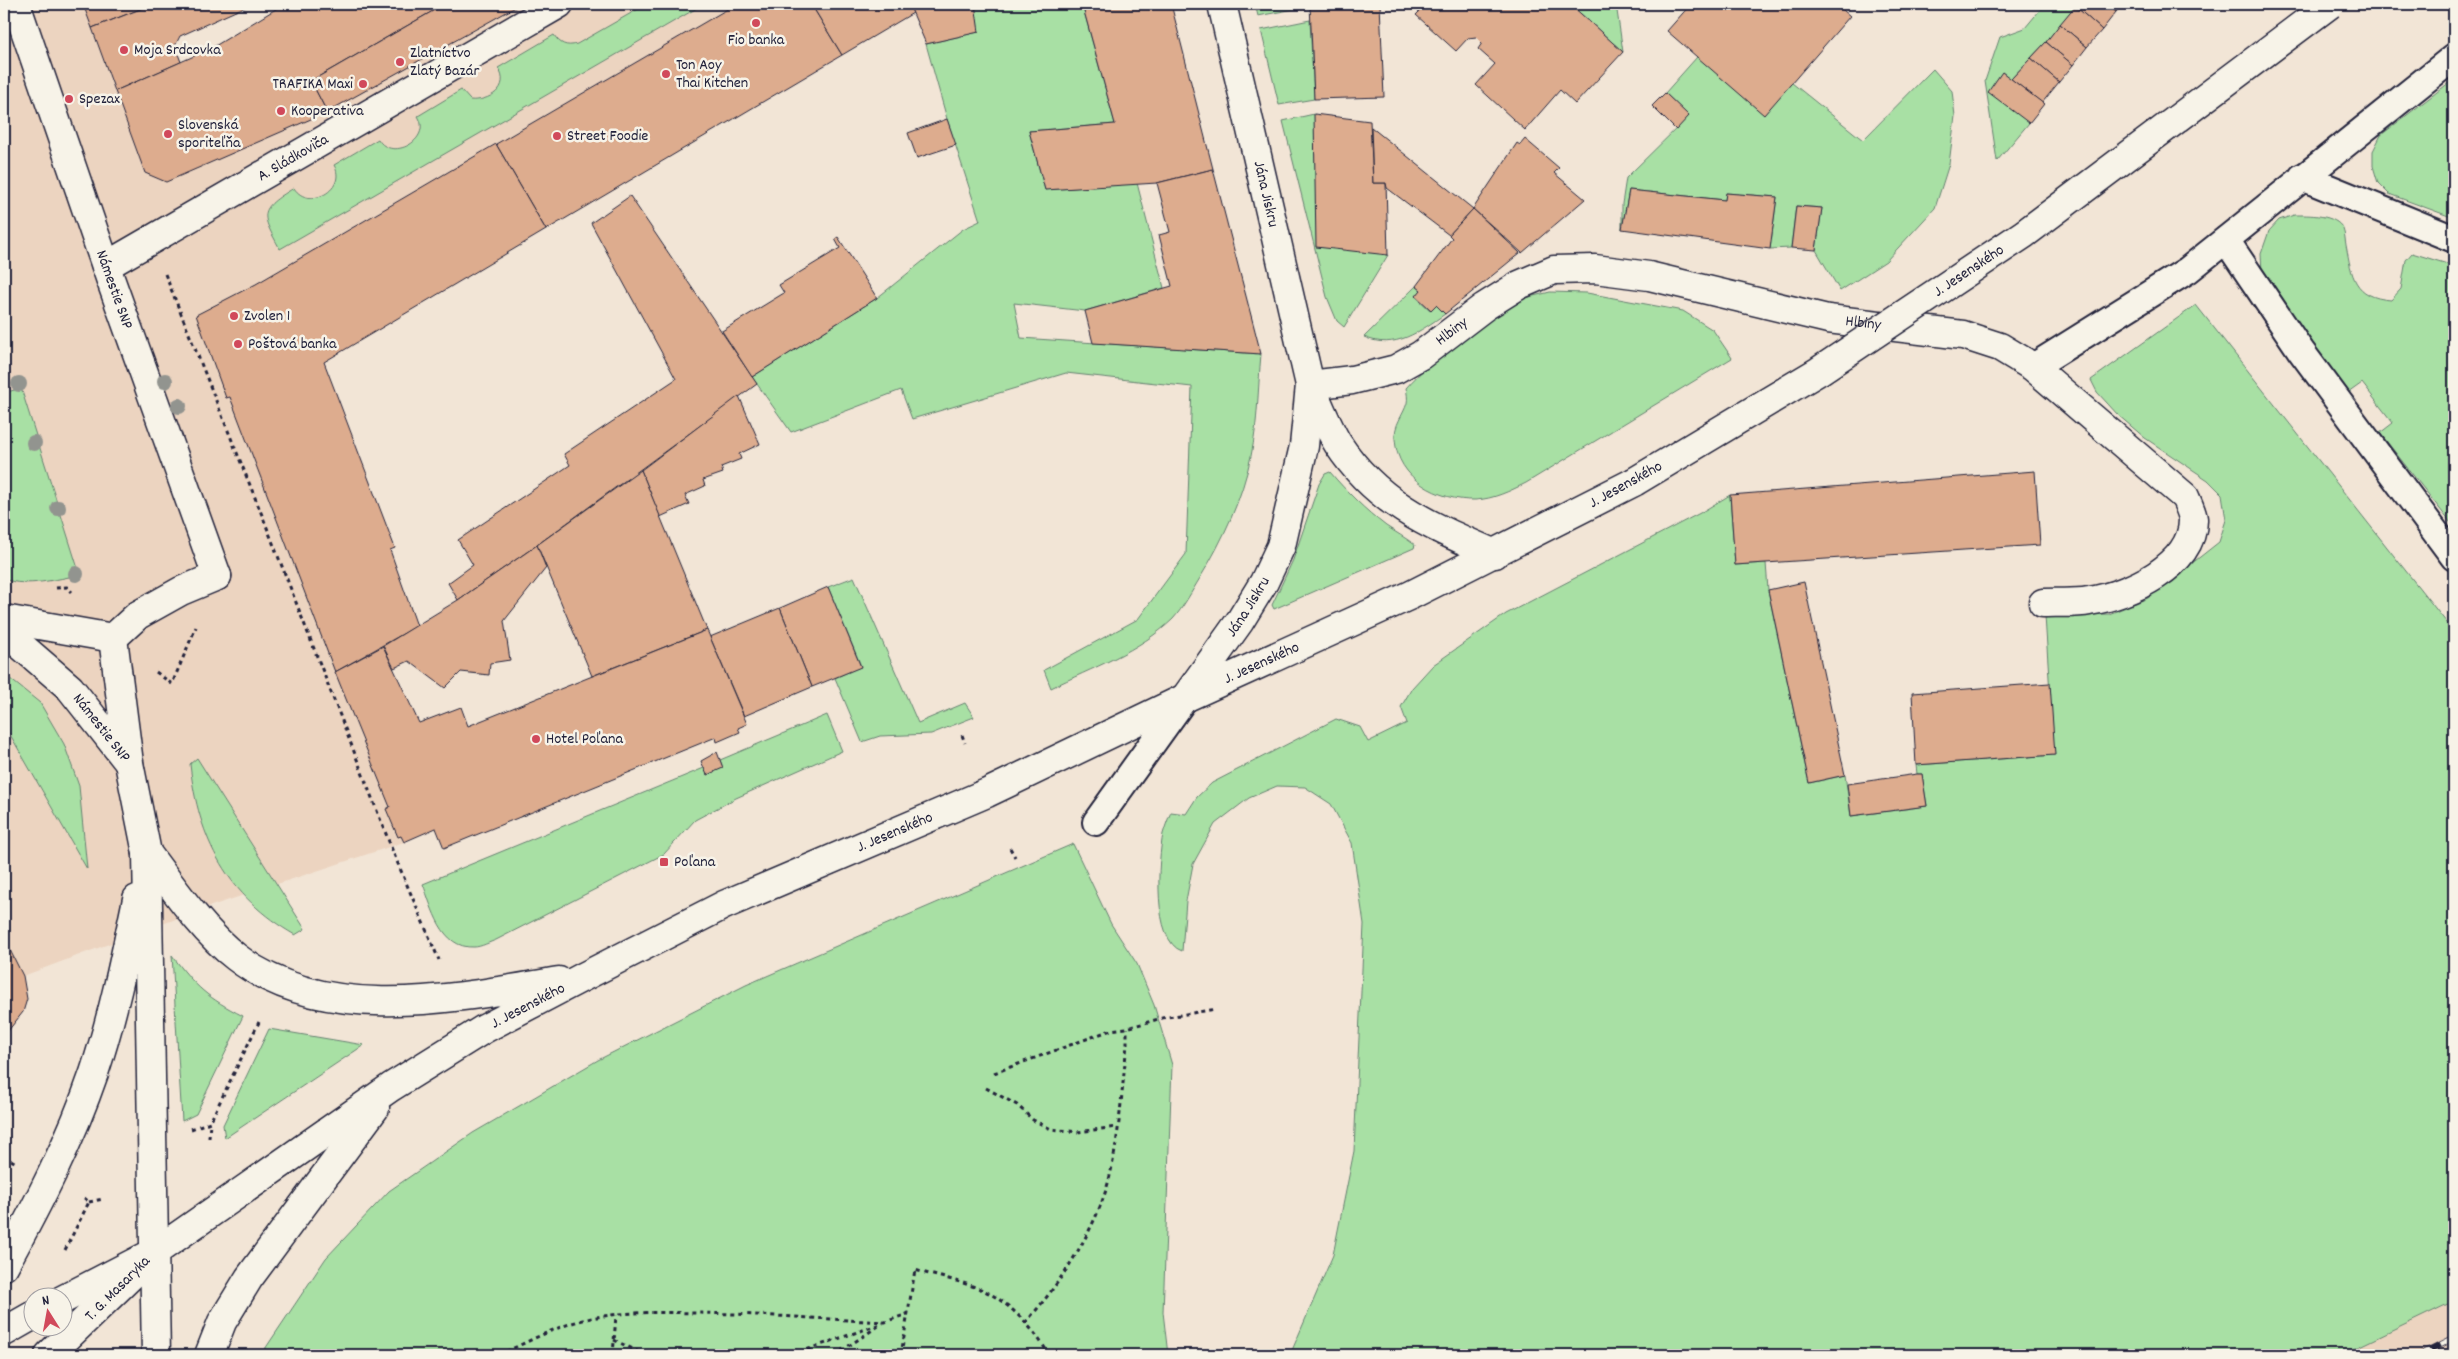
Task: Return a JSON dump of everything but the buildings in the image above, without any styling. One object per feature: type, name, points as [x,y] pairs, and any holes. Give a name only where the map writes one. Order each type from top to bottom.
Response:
[{"type":"street","name":"Námestie SNP","points":[[16,4],[106,266],[217,576],[180,591],[138,615],[113,638]]},
{"type":"street","name":"A. Sládkoviča","points":[[106,266],[559,4]]},
{"type":"street","name":"Jána Jiskru","points":[[1222,4],[1310,385],[1338,443],[1370,483],[1398,508],[1433,527],[1495,554]]},
{"type":"street","name":"J. Jesenského","points":[[154,1252],[391,1087],[484,1030],[583,977],[724,905],[995,789],[1185,698],[1411,595],[1634,482],[1819,371],[2016,239],[2135,152],[2330,4]]},
{"type":"street","name":"Hlbiny","points":[[1310,385],[1352,380],[1396,369],[1421,355],[1484,307],[1519,285],[1554,270],[1595,269],[1649,276],[1828,319],[1963,335],[2000,347],[2033,368],[2186,497],[2193,518],[2188,543],[2176,560],[2149,579],[2119,594],[2088,602],[2043,603]]},
{"type":"street","name":"Jána Jiskru","points":[[1185,698],[1240,621],[1264,582],[1281,546],[1304,446],[1310,385]]},
{"type":"street","points":[[4,619],[113,638],[129,762]]},
{"type":"street","name":"Námestie SNP","points":[[4,630],[70,688],[129,762],[147,853]]},
{"type":"street","points":[[147,853],[193,913],[236,956],[277,982],[304,991],[347,999],[412,1001],[470,996],[583,977]]},
{"type":"street","points":[[147,853],[156,1355]]},
{"type":"street","points":[[4,1266],[49,1180],[94,1073],[122,971],[147,853]]},
{"type":"street","points":[[209,1355],[222,1322],[249,1278],[391,1087]]},
{"type":"street","name":"T. G. Masaryka","points":[[72,1295],[154,1252]]},
{"type":"street","name":"T. G. Masaryka","points":[[49,1355],[154,1252]]},
{"type":"street","points":[[4,1332],[22,1322]]},
{"type":"lane","points":[[2033,368],[2188,270],[2454,57]]},
{"type":"lane","points":[[2302,177],[2454,239]]},
{"type":"lane","points":[[2226,240],[2301,351],[2454,557]]},
{"type":"lane","points":[[1096,822],[1185,698]]},
{"type":"path","points":[[151,241],[264,520],[393,852],[442,966]]},
{"type":"path","points":[[962,735],[965,743]]},
{"type":"path","points":[[1010,848],[1015,857]]},
{"type":"path","points":[[994,1073],[1111,1030],[1127,1028],[1162,1018],[1216,1009]]},
{"type":"path","points":[[209,1138],[210,1122],[259,1022]]},
{"type":"path","points":[[1025,1323],[1047,1298],[1068,1268],[1097,1212],[1111,1172],[1127,1045],[1127,1028]]},
{"type":"path","points":[[986,1088],[1017,1105],[1033,1120],[1051,1129],[1078,1132],[1116,1127]]},
{"type":"path","points":[[190,1129],[210,1122]]},
{"type":"path","points":[[75,1192],[89,1202],[103,1199]]},
{"type":"path","points":[[65,1250],[89,1202]]},
{"type":"path","points":[[901,1355],[915,1270],[977,1287],[1001,1301],[1025,1323],[1049,1355]]},
{"type":"path","points":[[499,1355],[553,1329],[581,1321],[661,1312],[725,1313],[885,1322]]},
{"type":"path","points":[[792,1355],[907,1314]]},
{"type":"path","points":[[613,1355],[616,1316]]},
{"type":"path","points":[[835,1355],[885,1322]]},
{"type":"path","points":[[614,1340],[644,1355]]},
{"type":"shaded area","points":[[4,4],[83,4],[145,172],[166,182],[327,111],[522,4],[737,4],[255,285],[226,398],[230,397],[339,682],[404,842],[208,907],[23,976],[4,938]]},
{"type":"shaded area","points":[[2454,1301],[2454,1355],[2342,1355]]},
{"type":"green space","points":[[647,4],[704,4],[280,249],[269,228],[266,214],[268,208],[282,196],[294,188],[301,195],[309,197],[325,194],[336,182],[337,174],[334,165],[378,139],[384,146],[392,148],[408,145],[420,133],[421,125],[418,116],[461,90],[470,100],[484,99],[496,92],[502,82],[502,75],[498,68],[554,35],[564,44],[577,44]]},
{"type":"green space","points":[[975,4],[1082,4],[1115,124],[1029,131],[1045,190],[1137,183],[1164,288],[1085,311],[1014,303],[1021,338],[1261,354],[1255,431],[1247,472],[1224,534],[1187,599],[1173,619],[1131,650],[1051,688],[1044,670],[1138,619],[1186,554],[1192,387],[1066,373],[912,419],[901,390],[791,432],[752,377],[877,298],[963,229],[980,221],[947,119],[926,44],[978,32]]},
{"type":"green space","points":[[1255,4],[1310,4],[1310,6],[1258,16]]},
{"type":"green space","points":[[1570,4],[1616,4],[1623,52]]},
{"type":"green space","points":[[2045,4],[2077,4],[2046,42],[2011,79],[2002,72],[2029,123],[1997,161],[1985,81],[2000,37],[2025,28]]},
{"type":"green space","points":[[1310,20],[1314,99],[1279,105],[1261,30]]},
{"type":"green space","points":[[1697,57],[1792,83],[1863,140],[1933,69],[1952,91],[1955,116],[1949,164],[1935,208],[1886,261],[1840,291],[1816,250],[1822,208],[1796,206],[1791,248],[1770,249],[1777,197],[1726,193],[1725,200],[1629,190],[1622,229],[1622,204],[1626,178],[1689,116],[1665,93]]},
{"type":"green space","points":[[2454,79],[2454,175],[2449,187],[2454,194],[2454,218],[2389,194],[2378,183],[2373,166],[2373,151],[2381,135]]},
{"type":"green space","points":[[1314,114],[1388,255],[1344,327],[1337,321],[1327,297],[1283,121]]},
{"type":"green space","points":[[2294,215],[2321,216],[2334,220],[2339,224],[2344,231],[2350,266],[2356,283],[2369,294],[2378,298],[2391,300],[2401,289],[2406,260],[2412,253],[2454,266],[2454,527],[2380,433],[2393,423],[2362,383],[2348,393],[2272,296],[2262,272],[2261,254],[2269,231],[2279,220]]},
{"type":"green space","points":[[1416,286],[1421,290],[1416,297],[1430,310],[1436,305],[1445,314],[1417,332],[1397,340],[1375,341],[1364,337]]},
{"type":"green space","points":[[1550,292],[1587,293],[1683,311],[1713,330],[1732,358],[1526,483],[1508,492],[1482,499],[1461,499],[1434,492],[1422,485],[1403,466],[1395,439],[1397,424],[1407,403],[1406,388],[1429,364],[1488,317],[1516,301]]},
{"type":"green space","points":[[2196,305],[2454,632],[2454,1301],[2342,1355],[1290,1355],[1333,1255],[1354,1151],[1364,924],[1352,843],[1331,804],[1305,787],[1277,786],[1249,798],[1215,824],[1193,864],[1186,901],[1182,951],[1172,944],[1166,932],[1161,916],[1159,898],[1161,846],[1171,812],[1186,814],[1197,797],[1212,783],[1336,719],[1360,727],[1368,742],[1407,723],[1401,707],[1412,688],[1433,665],[1506,614],[1700,513],[1730,495],[1735,565],[1766,563],[1768,590],[1809,783],[1845,775],[1851,816],[1927,806],[1922,774],[1917,774],[1916,765],[2054,755],[2045,616],[2109,614],[2148,598],[2219,542],[2226,520],[2222,494],[2208,480],[2145,438],[2118,415],[2097,392],[2091,380]]},
{"type":"green space","points":[[21,388],[80,575],[32,583],[13,582],[4,579],[4,393]]},
{"type":"green space","points":[[1330,472],[1363,507],[1386,526],[1415,545],[1414,548],[1274,609],[1272,605],[1293,560],[1319,484],[1325,474]]},
{"type":"green space","points":[[854,577],[918,723],[965,703],[974,717],[931,734],[880,736],[862,742],[835,678],[861,666],[828,587]]},
{"type":"green space","points":[[4,674],[40,703],[64,744],[79,786],[87,869],[4,724]]},
{"type":"green space","points":[[827,715],[842,751],[736,798],[695,820],[664,854],[496,940],[474,947],[463,946],[453,941],[446,934],[434,915],[423,884],[704,768],[723,768],[720,760]]},
{"type":"green space","points":[[197,758],[305,929],[295,935],[251,903],[234,884],[220,863],[200,817],[194,791],[190,764]]},
{"type":"green space","points":[[1073,844],[1111,924],[1137,964],[1154,1005],[1172,1065],[1163,1312],[1168,1355],[261,1355],[326,1258],[389,1191],[473,1133],[598,1060],[746,985]]},
{"type":"green space","points":[[172,955],[188,976],[203,991],[243,1016],[196,1114],[182,1121]]},
{"type":"green space","points":[[269,1029],[364,1045],[225,1138],[223,1125]]},
{"type":"railway","points":[[2420,1355],[2454,1338]]},
{"type":"place","name":"Fio banka","points":[[756,23]]},
{"type":"place","name":"Moja Srdcovka","points":[[124,50]]},
{"type":"place","name":"Zlatníctvo Zlatý Bazár","points":[[400,62]]},
{"type":"place","name":"Ton Aoy Thai Kitchen","points":[[666,74]]},
{"type":"place","name":"TRAFIKA Maxi","points":[[363,84]]},
{"type":"place","name":"Spezax","points":[[69,99]]},
{"type":"place","name":"Kooperativa","points":[[281,111]]},
{"type":"place","name":"Slovenská sporiteľňa","points":[[168,134]]},
{"type":"place","name":"Street Foodie","points":[[557,136]]},
{"type":"place","name":"Zvolen 1","points":[[234,316]]},
{"type":"place","name":"Poštová banka","points":[[238,344]]},
{"type":"place","name":"Hotel Poľana","points":[[536,739]]},
{"type":"place","name":"Poľana","points":[[664,862]]}]
